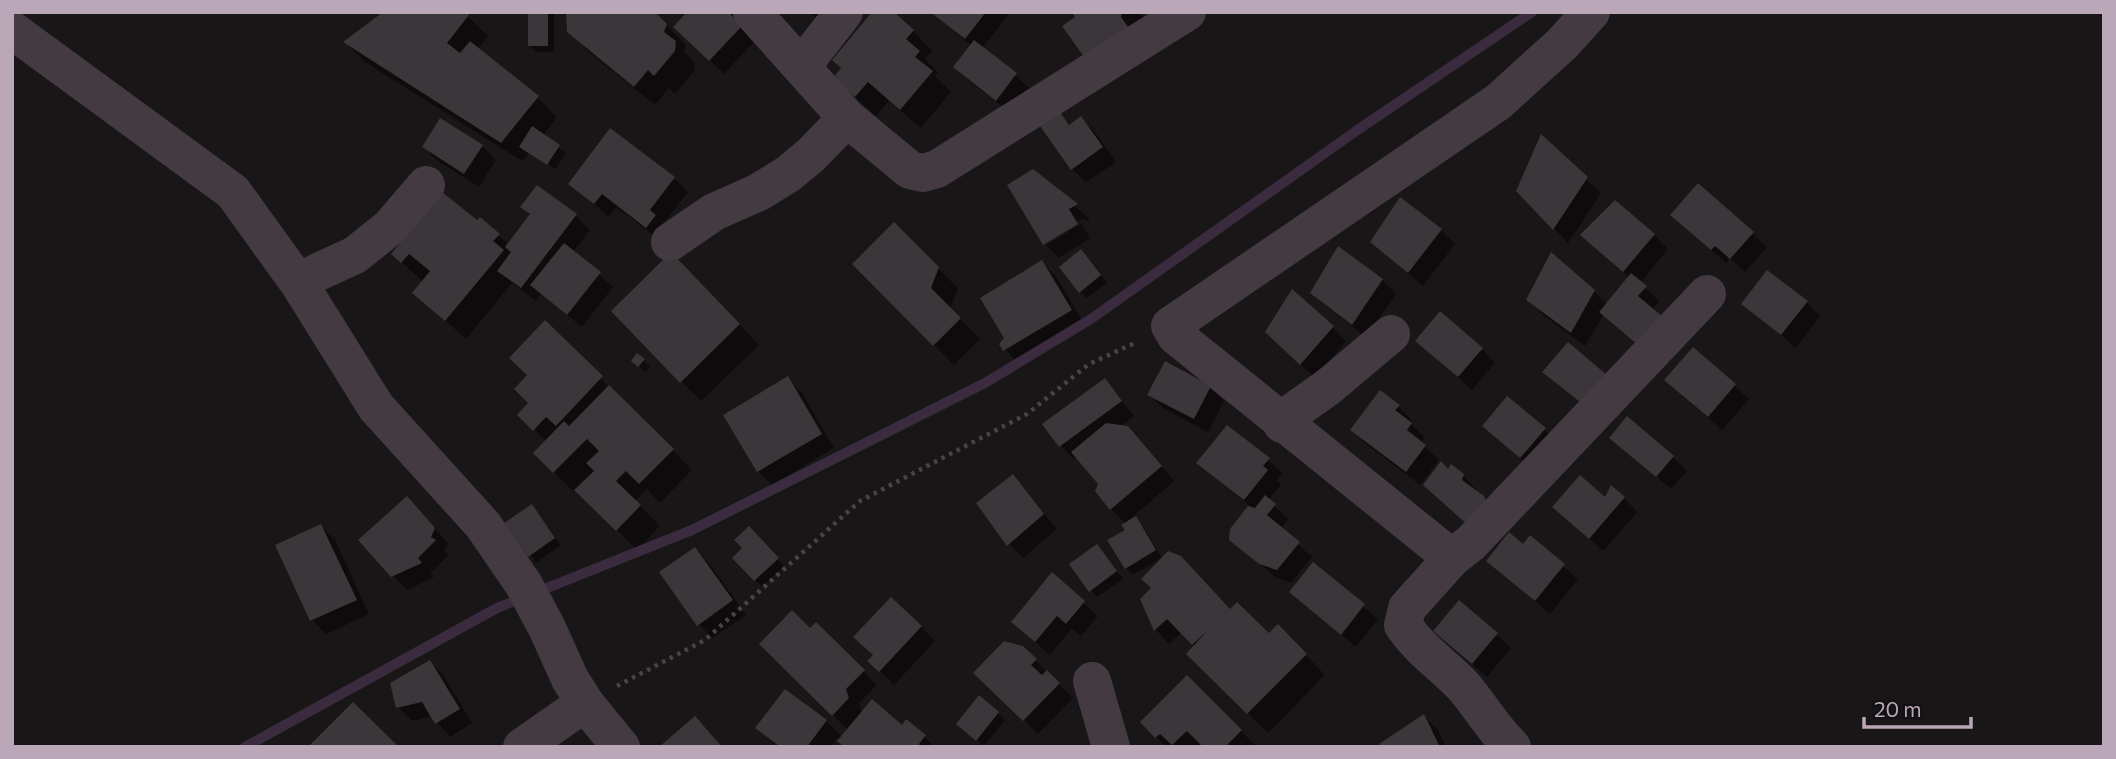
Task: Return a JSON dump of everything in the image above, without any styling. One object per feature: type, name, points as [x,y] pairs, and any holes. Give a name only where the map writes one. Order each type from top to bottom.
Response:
[{"type":"street","points":[[752,12],[847,118],[910,170],[923,173],[937,169],[1187,12]]},
{"type":"street","points":[[802,66],[844,12]]},
{"type":"street","points":[[1452,558],[1282,424],[1176,336],[1170,326],[1498,102],[1562,44],[1591,12]]},
{"type":"street","points":[[12,30],[233,192],[300,285],[376,407],[483,525],[524,585],[570,679],[585,703],[621,747]]},
{"type":"street","points":[[670,242],[714,212],[789,174],[847,118]]},
{"type":"street","points":[[300,285],[316,273],[355,255],[390,226],[426,186]]},
{"type":"street","points":[[1503,744],[1464,687],[1416,643],[1403,625],[1407,608],[1707,294]]},
{"type":"street","points":[[1282,424],[1290,414],[1328,387],[1391,334]]},
{"type":"street","points":[[1092,681],[1111,747]]},
{"type":"street","points":[[522,747],[585,703]]},
{"type":"path","points":[[585,703],[705,640],[860,501],[1027,414],[1089,364],[1170,326]]},
{"type":"building","points":[[383,12],[466,12],[469,15],[447,43],[460,53],[470,41],[539,96],[501,143],[343,42]]},
{"type":"building","points":[[528,12],[548,12],[548,46],[528,46]]},
{"type":"building","points":[[566,12],[655,12],[667,24],[664,32],[676,41],[675,51],[654,76],[648,70],[634,87],[567,32]]},
{"type":"building","points":[[687,12],[728,12],[742,26],[709,61],[673,27]]},
{"type":"building","points":[[872,12],[894,12],[914,30],[906,39],[920,51],[915,57],[933,71],[900,110],[868,82],[855,97],[833,78],[841,68],[832,60]]},
{"type":"building","points":[[930,12],[986,12],[965,39]]},
{"type":"building","points":[[1072,12],[1122,12],[1121,17],[1131,31],[1087,61],[1062,26],[1075,17]]},
{"type":"building","points":[[974,40],[1017,73],[996,101],[953,67]]},
{"type":"building","points":[[1060,112],[1069,125],[1081,116],[1103,147],[1071,170],[1040,126]]},
{"type":"building","points":[[440,118],[483,145],[464,174],[422,147]]},
{"type":"building","points":[[532,126],[560,145],[547,165],[519,147]]},
{"type":"building","points":[[610,128],[675,177],[650,210],[656,215],[646,228],[602,194],[594,204],[568,184]]},
{"type":"building","points":[[1541,134],[1588,177],[1553,230],[1516,191]]},
{"type":"building","points":[[1033,169],[1078,204],[1069,209],[1078,224],[1043,245],[1007,185]]},
{"type":"building","points":[[1698,183],[1754,232],[1730,259],[1715,246],[1711,250],[1670,215]]},
{"type":"building","points":[[537,185],[577,214],[521,288],[497,271],[511,252],[505,247],[530,214],[520,207]]},
{"type":"building","points":[[442,192],[477,220],[480,217],[500,234],[493,241],[504,250],[445,321],[412,293],[430,271],[409,254],[401,263],[391,254]]},
{"type":"building","points":[[1400,197],[1442,229],[1408,273],[1370,242]]},
{"type":"building","points":[[1615,200],[1655,234],[1623,272],[1580,235]]},
{"type":"building","points":[[894,222],[939,267],[931,288],[961,318],[933,346],[852,264]]},
{"type":"building","points":[[564,243],[601,272],[567,315],[530,285]]},
{"type":"building","points":[[1338,246],[1383,279],[1352,325],[1310,293]]},
{"type":"building","points":[[1081,249],[1101,275],[1079,293],[1059,267]]},
{"type":"building","points":[[671,252],[740,324],[680,383],[611,311]]},
{"type":"building","points":[[1551,252],[1595,290],[1571,333],[1526,300]]},
{"type":"building","points":[[1042,260],[1072,310],[1003,351],[999,344],[1004,338],[980,298]]},
{"type":"building","points":[[1767,270],[1808,301],[1781,335],[1741,304]]},
{"type":"building","points":[[1631,273],[1647,286],[1638,296],[1662,316],[1638,345],[1599,312]]},
{"type":"building","points":[[1292,289],[1334,326],[1300,365],[1265,332]]},
{"type":"building","points":[[1440,311],[1483,348],[1458,377],[1415,341]]},
{"type":"building","points":[[545,320],[603,376],[556,426],[546,417],[533,431],[517,415],[528,403],[514,389],[527,375],[509,358]]},
{"type":"building","points":[[1568,342],[1608,376],[1584,405],[1542,372]]},
{"type":"building","points":[[1693,347],[1736,384],[1708,417],[1664,380]]},
{"type":"building","points":[[637,353],[645,359],[638,367],[631,361]]},
{"type":"building","points":[[1165,361],[1211,386],[1194,419],[1147,395]]},
{"type":"building","points":[[788,376],[822,434],[757,472],[723,415]]},
{"type":"building","points":[[1105,378],[1122,401],[1059,447],[1042,424]]},
{"type":"building","points":[[609,385],[674,449],[639,484],[626,471],[616,481],[641,505],[616,531],[574,490],[594,471],[586,463],[599,451],[587,439],[553,473],[533,453],[564,421],[569,426]]},
{"type":"building","points":[[1380,390],[1400,405],[1395,410],[1412,423],[1407,430],[1426,445],[1406,472],[1350,430]]},
{"type":"building","points":[[1507,396],[1546,428],[1520,458],[1482,426]]},
{"type":"building","points":[[1627,416],[1674,456],[1656,477],[1609,438]]},
{"type":"building","points":[[1106,423],[1128,426],[1162,466],[1110,510],[1095,491],[1098,484],[1071,452]]},
{"type":"building","points":[[1227,425],[1270,458],[1263,466],[1268,470],[1244,500],[1196,463]]},
{"type":"building","points":[[1441,461],[1448,469],[1451,464],[1464,474],[1462,480],[1484,496],[1487,503],[1469,526],[1423,485]]},
{"type":"building","points":[[1013,474],[1044,514],[1007,546],[976,503]]},
{"type":"building","points":[[1580,475],[1605,497],[1611,485],[1625,497],[1589,539],[1552,507]]},
{"type":"building","points":[[1265,495],[1276,504],[1267,515],[1300,542],[1277,570],[1259,564],[1229,540],[1230,529],[1248,506],[1255,508]]},
{"type":"building","points":[[407,496],[435,528],[431,537],[436,540],[418,558],[422,563],[391,577],[358,540]]},
{"type":"building","points":[[532,504],[555,538],[528,557],[504,523]]},
{"type":"building","points":[[1136,516],[1156,550],[1125,569],[1107,540],[1125,530],[1121,525]]},
{"type":"building","points":[[321,524],[357,600],[310,621],[275,545]]},
{"type":"building","points":[[749,526],[779,558],[754,581],[732,558],[742,548],[734,540]]},
{"type":"building","points":[[1509,532],[1523,544],[1530,535],[1565,564],[1535,601],[1486,561]]},
{"type":"building","points":[[1097,544],[1117,571],[1089,592],[1069,564]]},
{"type":"building","points":[[695,547],[733,600],[697,626],[659,572]]},
{"type":"building","points":[[1168,551],[1181,556],[1230,609],[1237,602],[1269,633],[1278,624],[1307,654],[1247,714],[1186,654],[1207,631],[1192,645],[1167,619],[1154,631],[1140,599],[1151,588],[1141,579]]},
{"type":"building","points":[[1313,562],[1365,604],[1341,635],[1289,592]]},
{"type":"building","points":[[1052,572],[1085,601],[1066,624],[1057,616],[1035,642],[1011,622]]},
{"type":"building","points":[[891,597],[922,626],[879,672],[867,661],[873,655],[853,637]]},
{"type":"building","points":[[1459,600],[1498,633],[1472,664],[1433,631]]},
{"type":"building","points":[[792,610],[810,628],[816,622],[865,670],[846,689],[849,698],[832,716],[759,644]]},
{"type":"building","points":[[1004,641],[1023,646],[1037,659],[1031,665],[1042,675],[1047,670],[1060,683],[1023,721],[973,673]]},
{"type":"building","points":[[430,660],[460,709],[435,724],[422,702],[396,708],[390,683]]},
{"type":"building","points":[[1187,675],[1242,730],[1225,747],[1203,747],[1187,731],[1172,745],[1160,734],[1155,738],[1140,722]]},
{"type":"building","points":[[785,689],[827,720],[807,747],[780,747],[755,728]]},
{"type":"building","points":[[979,695],[999,712],[976,741],[956,724]]},
{"type":"building","points":[[872,699],[902,725],[906,719],[926,735],[919,744],[921,747],[844,747],[837,741]]},
{"type":"building","points":[[353,702],[399,747],[308,747]]},
{"type":"building","points":[[1424,714],[1440,747],[1381,747],[1379,744]]},
{"type":"building","points":[[695,716],[722,747],[659,747]]},
{"type":"waterway","points":[[245,747],[497,608],[692,530],[985,383],[1091,319],[1356,131],[1532,12]]}]
